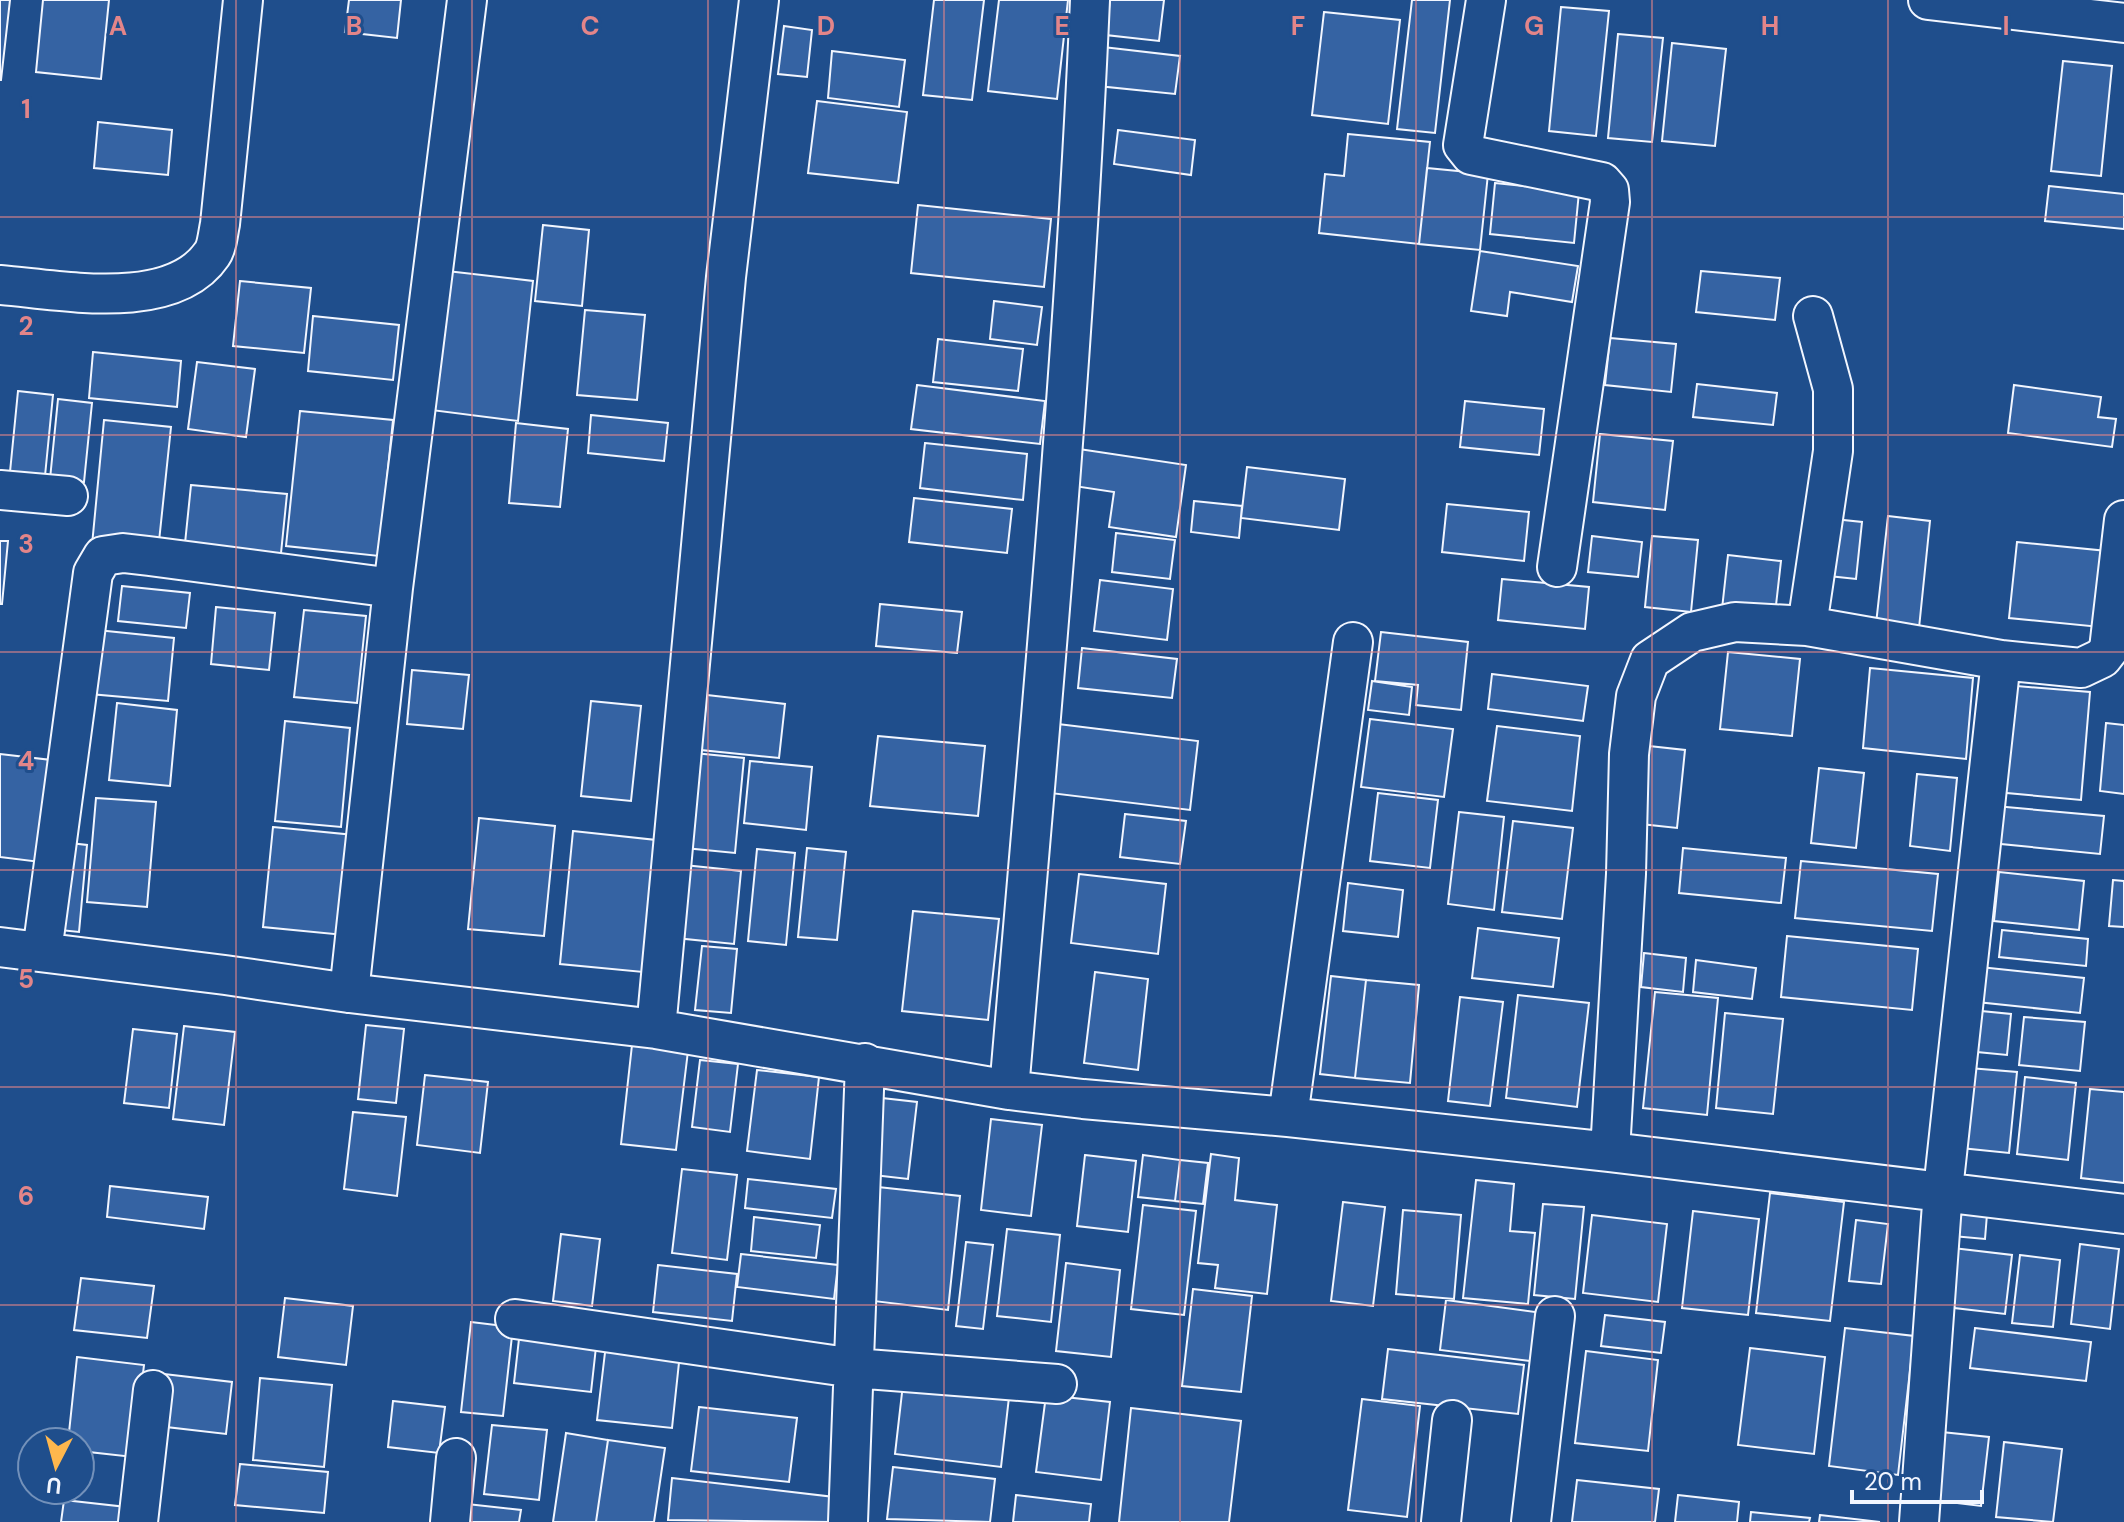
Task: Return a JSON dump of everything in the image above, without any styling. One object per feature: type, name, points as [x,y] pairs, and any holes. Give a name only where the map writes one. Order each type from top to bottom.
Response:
[{"type":"street","points":[[0,285],[102,293],[152,292],[188,277],[214,253],[220,224],[243,0]]},
{"type":"street","points":[[349,993],[393,588],[467,0]]},
{"type":"street","points":[[656,1029],[726,277],[759,0]]},
{"type":"street","points":[[1009,1090],[1055,548],[1084,155],[1090,0]]},
{"type":"street","points":[[1486,0],[1463,145],[1471,155],[1602,182],[1609,190],[1606,232],[1557,567]]},
{"type":"street","points":[[1928,0],[2124,23]]},
{"type":"street","points":[[1807,626],[1833,451],[1833,389],[1813,316]]},
{"type":"street","points":[[0,490],[68,496]]},
{"type":"street","points":[[1610,1152],[1626,874],[1629,754],[1636,696],[1650,660],[1692,632],[1735,622],[1807,626],[2001,660],[2081,668],[2102,658],[2109,649],[2124,520]]},
{"type":"street","points":[[42,952],[93,573],[103,556],[123,553],[393,588]]},
{"type":"street","points":[[1288,1117],[1353,642]]},
{"type":"street","points":[[1919,1522],[1943,1190],[2001,660]]},
{"type":"street","points":[[0,947],[656,1029],[1009,1090],[1610,1152],[2124,1214]]},
{"type":"street","points":[[848,1522],[865,1063]]},
{"type":"street","points":[[1531,1522],[1555,1316]]},
{"type":"street","points":[[515,1319],[854,1368],[1057,1384]]},
{"type":"street","points":[[138,1522],[153,1390]]},
{"type":"street","points":[[1441,1522],[1452,1420]]},
{"type":"street","points":[[450,1522],[456,1458]]},
{"type":"building","points":[[0,0],[10,0],[1,80],[0,80]]},
{"type":"building","points":[[43,0],[109,0],[101,79],[36,72]]},
{"type":"building","points":[[349,0],[401,0],[397,38],[345,32]]},
{"type":"building","points":[[934,0],[984,0],[972,100],[923,95]]},
{"type":"building","points":[[999,0],[1068,0],[1057,99],[988,91]]},
{"type":"building","points":[[1110,0],[1164,0],[1159,41],[1106,35]]},
{"type":"building","points":[[1412,0],[1450,0],[1435,133],[1397,129]]},
{"type":"building","points":[[1561,7],[1609,11],[1596,136],[1549,131]]},
{"type":"building","points":[[1324,12],[1400,20],[1388,124],[1312,115]]},
{"type":"building","points":[[784,26],[812,30],[807,77],[778,74]]},
{"type":"building","points":[[1618,34],[1663,38],[1652,142],[1608,138]]},
{"type":"building","points":[[1672,43],[1726,49],[1715,146],[1662,141]]},
{"type":"building","points":[[1103,47],[1180,56],[1175,94],[1098,86]]},
{"type":"building","points":[[832,51],[905,60],[899,107],[828,98]]},
{"type":"building","points":[[2063,61],[2112,66],[2101,176],[2051,171]]},
{"type":"building","points":[[817,101],[907,112],[898,183],[808,173]]},
{"type":"building","points":[[98,122],[172,130],[168,175],[94,168]]},
{"type":"building","points":[[1118,130],[1195,140],[1191,175],[1114,164]]},
{"type":"building","points":[[1348,134],[1430,142],[1419,244],[1319,233],[1325,174],[1344,176]]},
{"type":"building","points":[[1427,168],[1488,174],[1480,250],[1419,244]]},
{"type":"building","points":[[1495,183],[1579,192],[1574,243],[1490,234]]},
{"type":"building","points":[[2049,186],[2124,194],[2124,229],[2045,221]]},
{"type":"building","points":[[918,205],[1051,219],[1044,287],[911,273]]},
{"type":"building","points":[[543,225],[589,230],[582,306],[535,301]]},
{"type":"building","points":[[1480,251],[1578,266],[1572,302],[1510,292],[1507,316],[1471,311]]},
{"type":"building","points":[[447,271],[533,281],[518,421],[431,410]]},
{"type":"building","points":[[1701,271],[1780,278],[1775,320],[1696,312]]},
{"type":"building","points":[[240,281],[311,288],[304,353],[233,346]]},
{"type":"building","points":[[994,301],[1042,307],[1037,345],[990,339]]},
{"type":"building","points":[[585,310],[645,315],[637,400],[577,395]]},
{"type":"building","points":[[313,316],[399,325],[393,380],[308,371]]},
{"type":"building","points":[[1610,338],[1676,344],[1671,392],[1605,385]]},
{"type":"building","points":[[938,339],[1023,349],[1018,391],[933,382]]},
{"type":"building","points":[[93,352],[181,361],[177,407],[89,398]]},
{"type":"building","points":[[197,362],[255,369],[246,437],[188,429]]},
{"type":"building","points":[[1697,384],[1777,393],[1773,425],[1693,417]]},
{"type":"building","points":[[917,385],[1045,401],[1040,444],[911,429]]},
{"type":"building","points":[[2014,385],[2101,397],[2098,417],[2116,419],[2112,447],[2008,433]]},
{"type":"building","points":[[18,391],[53,395],[44,486],[9,482]]},
{"type":"building","points":[[58,399],[92,403],[84,482],[50,479]]},
{"type":"building","points":[[1465,401],[1544,409],[1539,455],[1460,447]]},
{"type":"building","points":[[300,411],[393,420],[379,556],[286,546]]},
{"type":"building","points":[[591,415],[668,423],[664,461],[588,453]]},
{"type":"building","points":[[104,420],[171,427],[158,551],[92,545]]},
{"type":"building","points":[[516,423],[568,429],[560,507],[509,503]]},
{"type":"building","points":[[1600,434],[1673,441],[1665,510],[1593,502]]},
{"type":"building","points":[[925,443],[1027,454],[1023,500],[920,488]]},
{"type":"building","points":[[1079,449],[1186,465],[1176,537],[1109,527],[1114,492],[1074,486]]},
{"type":"building","points":[[1247,467],[1345,479],[1339,530],[1241,518]]},
{"type":"building","points":[[191,485],[287,494],[280,563],[184,553]]},
{"type":"building","points":[[914,498],[1012,509],[1007,553],[909,542]]},
{"type":"building","points":[[1194,501],[1242,506],[1239,538],[1191,532]]},
{"type":"building","points":[[1447,504],[1529,512],[1524,561],[1442,552]]},
{"type":"building","points":[[1888,516],[1930,521],[1919,628],[1876,624]]},
{"type":"building","points":[[1834,519],[1862,522],[1856,579],[1829,576]]},
{"type":"building","points":[[1116,533],[1175,540],[1170,579],[1112,572]]},
{"type":"building","points":[[1592,536],[1642,542],[1638,577],[1588,572]]},
{"type":"building","points":[[1652,536],[1698,540],[1691,612],[1645,607]]},
{"type":"building","points":[[0,541],[8,541],[2,604],[0,604]]},
{"type":"building","points":[[2017,542],[2107,551],[2100,627],[2009,618]]},
{"type":"building","points":[[1728,555],[1781,561],[1775,614],[1722,609]]},
{"type":"building","points":[[1502,579],[1589,587],[1585,629],[1498,620]]},
{"type":"building","points":[[1100,580],[1173,589],[1167,640],[1094,631]]},
{"type":"building","points":[[122,586],[190,593],[186,628],[118,621]]},
{"type":"building","points":[[880,604],[962,612],[957,653],[876,646]]},
{"type":"building","points":[[216,607],[275,613],[269,670],[211,664]]},
{"type":"building","points":[[304,610],[366,616],[357,703],[294,697]]},
{"type":"building","points":[[97,630],[174,638],[168,701],[90,694]]},
{"type":"building","points":[[1381,632],[1468,642],[1461,710],[1416,705],[1418,685],[1375,681]]},
{"type":"building","points":[[1082,648],[1177,659],[1172,698],[1078,688]]},
{"type":"building","points":[[1728,652],[1800,659],[1792,736],[1720,729]]},
{"type":"building","points":[[1870,668],[1973,678],[1966,759],[1863,748]]},
{"type":"building","points":[[412,670],[469,675],[463,729],[407,724]]},
{"type":"building","points":[[1492,674],[1588,686],[1583,721],[1488,709]]},
{"type":"building","points":[[1372,681],[1412,687],[1409,715],[1368,710]]},
{"type":"building","points":[[2005,685],[2090,692],[2081,800],[1996,792]]},
{"type":"building","points":[[707,695],[785,704],[779,758],[701,750]]},
{"type":"building","points":[[591,701],[641,706],[631,801],[581,796]]},
{"type":"building","points":[[117,703],[177,710],[170,786],[109,780]]},
{"type":"building","points":[[1370,719],[1453,729],[1444,797],[1361,787]]},
{"type":"building","points":[[285,721],[350,728],[341,827],[275,821]]},
{"type":"building","points":[[2106,723],[2124,725],[2124,794],[2100,791]]},
{"type":"building","points":[[1058,724],[1198,741],[1190,810],[1050,793]]},
{"type":"building","points":[[1497,726],[1580,736],[1572,811],[1487,801]]},
{"type":"building","points":[[878,736],[985,746],[978,816],[870,806]]},
{"type":"building","points":[[1649,746],[1685,750],[1677,828],[1641,824]]},
{"type":"building","points":[[694,753],[744,758],[735,853],[685,848]]},
{"type":"building","points":[[0,754],[51,760],[40,862],[0,857]]},
{"type":"building","points":[[750,761],[812,767],[806,830],[744,823]]},
{"type":"building","points":[[1819,768],[1864,773],[1856,848],[1811,843]]},
{"type":"building","points":[[1917,774],[1957,778],[1950,851],[1910,846]]},
{"type":"building","points":[[1378,793],[1438,800],[1430,868],[1370,861]]},
{"type":"building","points":[[96,798],[156,802],[147,907],[87,902]]},
{"type":"building","points":[[1995,806],[2104,816],[2100,854],[1991,843]]},
{"type":"building","points":[[1459,812],[1504,817],[1494,910],[1448,904]]},
{"type":"building","points":[[1125,814],[1186,821],[1180,864],[1120,857]]},
{"type":"building","points":[[479,818],[555,826],[544,936],[468,929]]},
{"type":"building","points":[[1513,821],[1573,828],[1562,919],[1502,912]]},
{"type":"building","points":[[273,827],[354,835],[344,935],[263,927]]},
{"type":"building","points":[[573,831],[656,840],[643,972],[560,964]]},
{"type":"building","points":[[61,842],[87,845],[79,932],[51,929]]},
{"type":"building","points":[[807,848],[846,852],[837,940],[798,937]]},
{"type":"building","points":[[1683,848],[1786,858],[1781,903],[1679,893]]},
{"type":"building","points":[[757,849],[795,853],[786,945],[748,941]]},
{"type":"building","points":[[1801,861],[1938,874],[1932,931],[1795,918]]},
{"type":"building","points":[[684,865],[741,871],[734,944],[676,938]]},
{"type":"building","points":[[1999,872],[2084,881],[2079,930],[1994,921]]},
{"type":"building","points":[[1079,874],[1166,884],[1158,954],[1071,943]]},
{"type":"building","points":[[2113,880],[2124,881],[2124,927],[2109,926]]},
{"type":"building","points":[[1348,883],[1403,890],[1398,937],[1343,931]]},
{"type":"building","points":[[913,911],[999,919],[988,1020],[902,1011]]},
{"type":"building","points":[[1478,928],[1559,938],[1553,987],[1472,978]]},
{"type":"building","points":[[2002,930],[2088,939],[2086,966],[1999,957]]},
{"type":"building","points":[[1787,936],[1918,949],[1912,1010],[1781,997]]},
{"type":"building","points":[[702,946],[737,949],[731,1013],[695,1010]]},
{"type":"building","points":[[1644,953],[1686,958],[1683,992],[1641,987]]},
{"type":"building","points":[[1696,960],[1756,968],[1752,999],[1693,992]]},
{"type":"building","points":[[1980,967],[2084,978],[2080,1013],[1977,1002]]},
{"type":"building","points":[[1095,972],[1148,979],[1138,1070],[1084,1063]]},
{"type":"building","points":[[1331,976],[1366,980],[1355,1078],[1320,1074]]},
{"type":"building","points":[[1366,980],[1419,985],[1410,1083],[1355,1078]]},
{"type":"building","points":[[1655,992],[1718,998],[1707,1115],[1643,1108]]},
{"type":"building","points":[[1518,995],[1589,1003],[1577,1107],[1506,1098]]},
{"type":"building","points":[[1460,997],[1503,1002],[1490,1106],[1448,1101]]},
{"type":"building","points":[[1971,1010],[2011,1014],[2007,1055],[1967,1051]]},
{"type":"building","points":[[1725,1013],[1783,1019],[1773,1114],[1716,1108]]},
{"type":"building","points":[[2024,1017],[2085,1022],[2080,1071],[2019,1065]]},
{"type":"building","points":[[366,1025],[404,1029],[396,1103],[358,1099]]},
{"type":"building","points":[[184,1026],[235,1032],[224,1125],[173,1119]]},
{"type":"building","points":[[133,1029],[177,1034],[169,1108],[124,1103]]},
{"type":"building","points":[[632,1045],[688,1051],[676,1150],[621,1144]]},
{"type":"building","points":[[700,1060],[738,1064],[730,1132],[692,1127]]},
{"type":"building","points":[[1969,1068],[2017,1072],[2009,1153],[1961,1148]]},
{"type":"building","points":[[757,1070],[819,1077],[810,1159],[747,1151]]},
{"type":"building","points":[[425,1075],[488,1082],[480,1153],[417,1145]]},
{"type":"building","points":[[2025,1077],[2076,1083],[2068,1160],[2017,1154]]},
{"type":"building","points":[[2090,1089],[2124,1092],[2124,1183],[2081,1178]]},
{"type":"building","points":[[873,1097],[917,1102],[908,1179],[865,1174]]},
{"type":"building","points":[[353,1112],[406,1117],[397,1196],[344,1189]]},
{"type":"building","points":[[991,1119],[1042,1125],[1031,1216],[981,1210]]},
{"type":"building","points":[[1211,1154],[1239,1158],[1235,1200],[1277,1205],[1267,1294],[1215,1288],[1218,1265],[1198,1263]]},
{"type":"building","points":[[1085,1155],[1136,1161],[1128,1232],[1077,1226]]},
{"type":"building","points":[[1143,1155],[1180,1160],[1175,1201],[1138,1197]]},
{"type":"building","points":[[1180,1160],[1208,1163],[1203,1204],[1175,1201]]},
{"type":"building","points":[[682,1169],[737,1175],[727,1260],[672,1253]]},
{"type":"building","points":[[748,1179],[836,1189],[832,1218],[745,1208]]},
{"type":"building","points":[[1476,1180],[1514,1184],[1510,1231],[1535,1233],[1528,1304],[1463,1298]]},
{"type":"building","points":[[110,1186],[208,1197],[204,1229],[107,1217]]},
{"type":"building","points":[[878,1187],[960,1196],[948,1310],[865,1300]]},
{"type":"building","points":[[1770,1193],[1844,1202],[1830,1321],[1756,1313]]},
{"type":"building","points":[[1946,1198],[1988,1202],[1985,1239],[1942,1235]]},
{"type":"building","points":[[1343,1202],[1385,1207],[1373,1306],[1331,1301]]},
{"type":"building","points":[[1543,1204],[1584,1207],[1575,1299],[1534,1295]]},
{"type":"building","points":[[1143,1205],[1196,1211],[1184,1315],[1131,1309]]},
{"type":"building","points":[[1403,1210],[1461,1215],[1454,1299],[1396,1294]]},
{"type":"building","points":[[1693,1211],[1759,1219],[1748,1315],[1682,1308]]},
{"type":"building","points":[[1592,1215],[1667,1224],[1658,1302],[1583,1293]]},
{"type":"building","points":[[754,1217],[820,1225],[816,1258],[751,1251]]},
{"type":"building","points":[[1856,1220],[1888,1224],[1881,1284],[1849,1281]]},
{"type":"building","points":[[1007,1229],[1060,1235],[1051,1322],[997,1316]]},
{"type":"building","points":[[561,1234],[600,1239],[592,1306],[553,1301]]},
{"type":"building","points":[[966,1242],[993,1245],[983,1329],[956,1326]]},
{"type":"building","points":[[2080,1244],[2119,1249],[2110,1329],[2071,1324]]},
{"type":"building","points":[[1953,1248],[2012,1255],[2005,1314],[1946,1307]]},
{"type":"building","points":[[741,1254],[838,1265],[834,1299],[737,1287]]},
{"type":"building","points":[[2020,1255],[2060,1260],[2053,1327],[2012,1323]]},
{"type":"building","points":[[1066,1263],[1120,1270],[1111,1357],[1056,1351]]},
{"type":"building","points":[[658,1265],[737,1274],[732,1321],[653,1312]]},
{"type":"building","points":[[81,1278],[154,1286],[147,1338],[74,1330]]},
{"type":"building","points":[[1193,1289],[1252,1296],[1241,1392],[1182,1386]]},
{"type":"building","points":[[285,1298],[353,1306],[346,1365],[278,1357]]},
{"type":"building","points":[[1446,1300],[1543,1313],[1538,1362],[1440,1350]]},
{"type":"building","points":[[1605,1315],[1665,1322],[1661,1353],[1601,1346]]},
{"type":"building","points":[[471,1322],[513,1327],[503,1416],[461,1412]]},
{"type":"building","points":[[1845,1328],[1914,1336],[1898,1475],[1829,1466]]},
{"type":"building","points":[[1975,1328],[2091,1342],[2086,1381],[1970,1368]]},
{"type":"building","points":[[520,1330],[597,1338],[591,1392],[514,1383]]},
{"type":"building","points":[[606,1344],[680,1353],[672,1428],[597,1420]]},
{"type":"building","points":[[1750,1348],[1825,1357],[1814,1454],[1738,1445]]},
{"type":"building","points":[[1388,1349],[1524,1365],[1518,1414],[1382,1399]]},
{"type":"building","points":[[1586,1351],[1658,1360],[1648,1451],[1575,1443]]},
{"type":"building","points":[[77,1357],[144,1365],[133,1457],[96,1453],[96,1426],[70,1426]]},
{"type":"building","points":[[164,1374],[232,1382],[226,1434],[158,1426]]},
{"type":"building","points":[[260,1378],[332,1385],[324,1467],[253,1460]]},
{"type":"building","points":[[903,1384],[1009,1397],[1001,1467],[895,1454]]},
{"type":"building","points":[[1046,1395],[1110,1402],[1101,1480],[1036,1472]]},
{"type":"building","points":[[1362,1399],[1420,1406],[1407,1517],[1348,1510]]},
{"type":"building","points":[[393,1401],[445,1407],[439,1453],[388,1447]]},
{"type":"building","points":[[699,1407],[797,1418],[789,1482],[691,1471]]},
{"type":"building","points":[[1131,1408],[1241,1421],[1229,1522],[1119,1522]]},
{"type":"building","points":[[492,1425],[547,1430],[539,1500],[484,1494]]},
{"type":"building","points":[[1932,1431],[1989,1437],[1981,1506],[1923,1499]]},
{"type":"building","points":[[566,1433],[608,1440],[596,1522],[553,1522]]},
{"type":"building","points":[[608,1440],[665,1448],[654,1522],[596,1522]]},
{"type":"building","points":[[2004,1442],[2062,1449],[2053,1522],[1996,1517]]},
{"type":"building","points":[[240,1464],[328,1472],[324,1513],[235,1505]]},
{"type":"building","points":[[893,1467],[995,1479],[990,1522],[887,1519]]},
{"type":"building","points":[[672,1478],[834,1497],[831,1522],[668,1520]]},
{"type":"building","points":[[1577,1480],[1659,1489],[1655,1522],[1572,1522]]},
{"type":"building","points":[[1016,1495],[1091,1504],[1089,1522],[1013,1522]]},
{"type":"building","points":[[1678,1495],[1739,1502],[1737,1522],[1675,1522]]},
{"type":"building","points":[[96,1504],[135,1508],[133,1522],[61,1522],[63,1506]]},
{"type":"building","points":[[467,1504],[521,1510],[519,1522],[465,1522]]},
{"type":"building","points":[[1751,1512],[1810,1518],[1809,1522],[1750,1522]]},
{"type":"building","points":[[1820,1515],[1880,1522],[1819,1522]]}]
